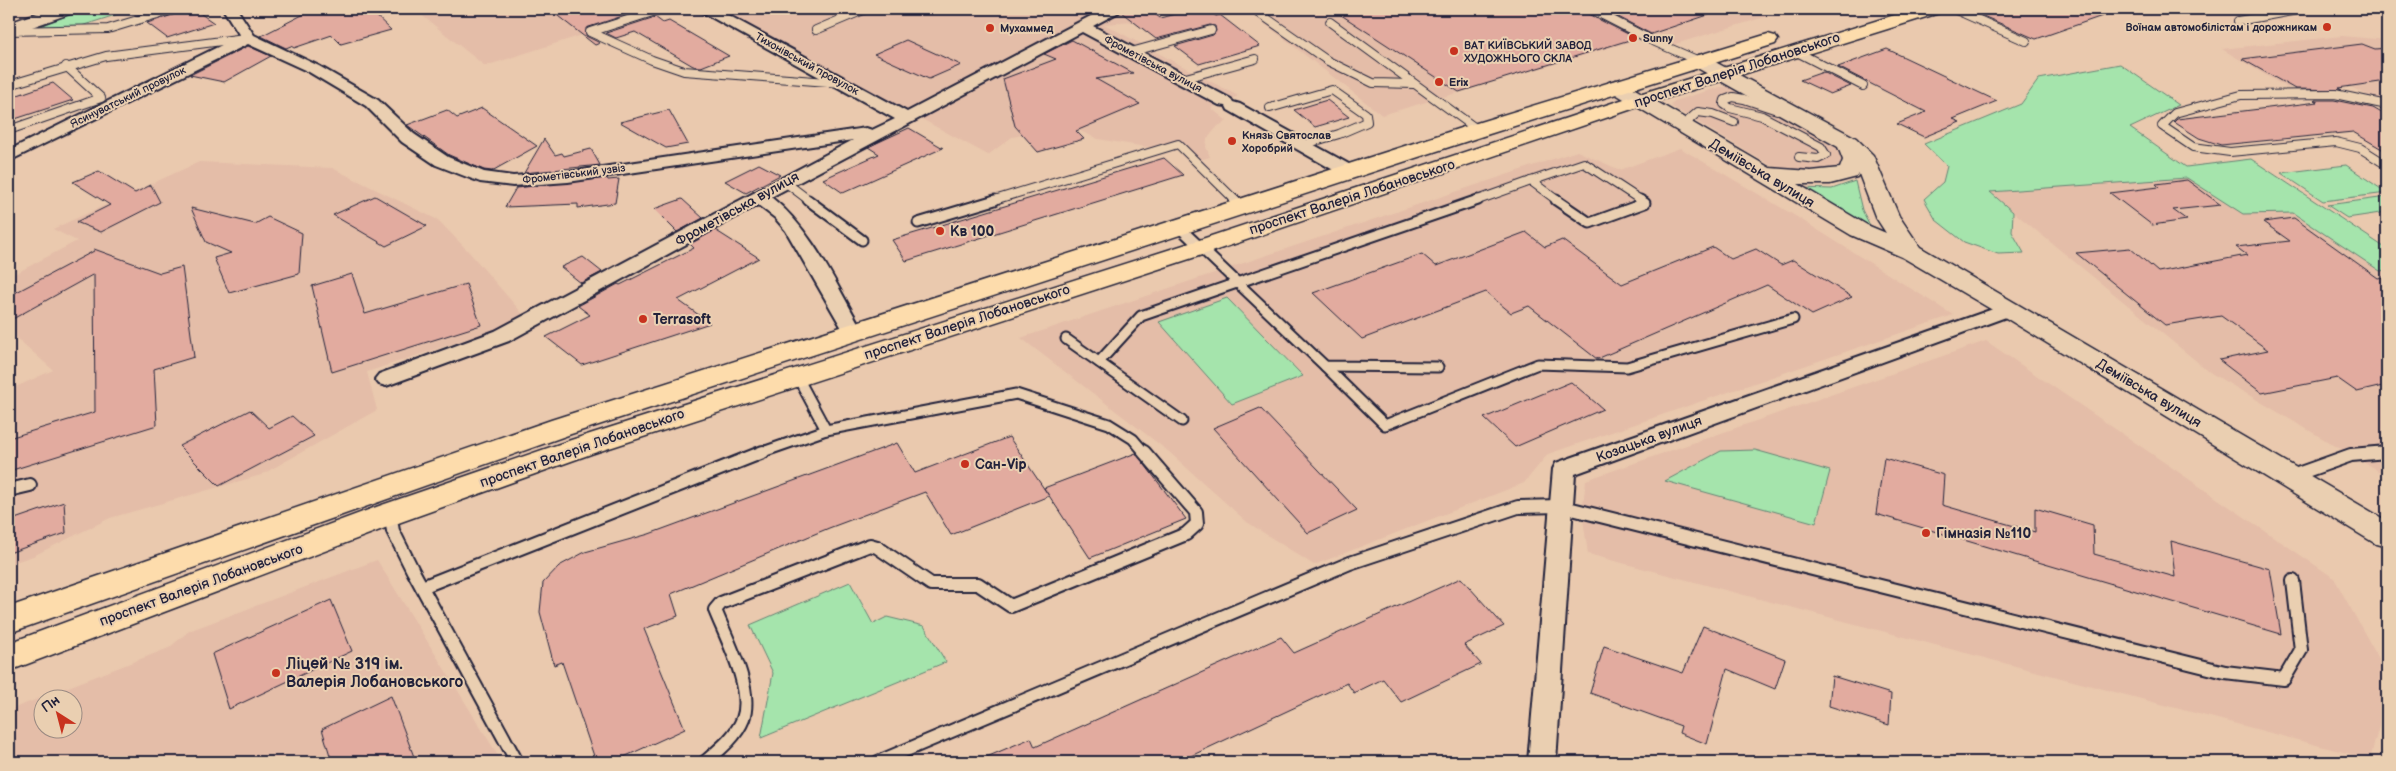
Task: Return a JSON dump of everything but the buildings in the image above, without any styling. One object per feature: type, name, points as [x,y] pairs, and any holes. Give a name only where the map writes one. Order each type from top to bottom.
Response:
[{"type":"main road","name":"проспект Валерія Лобановського","points":[[9,620],[561,427],[1244,208],[1616,86],[1698,61],[1796,41],[1932,9]]},
{"type":"main road","name":"проспект Валерія Лобановського","points":[[9,656],[390,514],[581,447],[1202,247],[1723,74],[1796,41]]},
{"type":"street","points":[[9,30],[65,9]]},
{"type":"street","points":[[230,9],[248,38]]},
{"type":"street","name":"Тихонівський провулок","points":[[707,9],[907,119]]},
{"type":"street","name":"Фрометівська вулиця","points":[[386,379],[502,336],[635,266],[758,196],[1114,9]]},
{"type":"street","name":"Фрометівська вулиця","points":[[1082,26],[1230,104],[1350,172]]},
{"type":"street","name":"Фрометівський узвіз","points":[[248,38],[314,69],[372,103],[408,138],[442,161],[480,177],[513,181],[568,177],[881,131]]},
{"type":"street","name":"Ясинуватський провулок","points":[[9,156],[248,38]]},
{"type":"street","name":"Деміївська вулиця","points":[[1698,61],[1848,143],[1862,155],[1887,216],[1911,252]]},
{"type":"street","name":"Деміївська вулиця","points":[[1616,86],[1859,230],[1911,252],[2010,309],[2387,536]]},
{"type":"street","points":[[1760,171],[1802,180],[1831,178],[1849,172],[1854,160],[1848,143]]},
{"type":"street","points":[[764,147],[807,170]]},
{"type":"street","points":[[758,196],[781,214],[794,229],[854,333]]},
{"type":"street","name":"Козацька вулиця","points":[[1542,762],[1564,469],[2010,309]]},
{"type":"lane","points":[[9,30],[108,29],[174,9]]},
{"type":"lane","points":[[662,9],[590,32],[652,60],[684,71],[842,83]]},
{"type":"lane","points":[[816,30],[866,9]]},
{"type":"lane","points":[[1273,9],[1259,12],[1328,61],[1373,83],[1414,84]]},
{"type":"lane","points":[[1591,9],[1661,45],[1698,61]]},
{"type":"lane","points":[[1954,9],[2026,41]]},
{"type":"lane","points":[[2238,21],[2303,9]]},
{"type":"lane","points":[[1330,22],[1478,130]]},
{"type":"lane","points":[[1131,52],[1211,30]]},
{"type":"lane","points":[[9,85],[66,66],[136,50],[184,47],[248,38]]},
{"type":"lane","points":[[1796,41],[1863,86]]},
{"type":"lane","points":[[1182,79],[1255,59]]},
{"type":"lane","points":[[9,130],[101,98],[66,66]]},
{"type":"lane","points":[[1270,108],[1332,90],[1366,114],[1367,122],[1355,128],[1302,145]]},
{"type":"lane","points":[[2386,105],[2334,94],[2241,95],[2175,114],[2162,126],[2193,147],[2230,152],[2336,142],[2360,148],[2387,165]]},
{"type":"lane","points":[[1798,157],[1818,159],[1826,155],[1821,147],[1762,116],[1730,108],[1724,104],[1725,100],[1733,97],[1744,99],[1809,121]]},
{"type":"lane","points":[[1688,128],[1688,120],[1691,115],[1698,112],[1710,113],[1734,122]]},
{"type":"lane","points":[[918,223],[1178,144],[1244,208]]},
{"type":"lane","points":[[1099,362],[1141,316],[1584,163],[1645,203],[1590,223],[1530,182]]},
{"type":"lane","points":[[785,182],[862,240]]},
{"type":"lane","points":[[1180,228],[1202,247],[1384,425],[1538,364],[1627,367],[1793,319]]},
{"type":"lane","points":[[1066,339],[1182,421]]},
{"type":"lane","points":[[1325,366],[1438,366]]},
{"type":"lane","points":[[797,376],[826,430]]},
{"type":"lane","points":[[422,588],[763,452],[826,430],[946,410],[1016,394],[1108,424],[1133,439],[1196,512],[1197,524],[1186,534],[1012,606],[1005,604],[978,584],[931,584],[877,547],[870,545],[720,603],[715,610],[744,688],[745,712],[736,732],[705,762]]},
{"type":"lane","points":[[2288,478],[2351,455],[2387,452]]},
{"type":"lane","points":[[9,490],[30,485]]},
{"type":"lane","points":[[878,762],[1350,563],[1518,506],[1560,506],[2225,672],[2284,679],[2301,650],[2294,581]]},
{"type":"lane","points":[[390,514],[393,531],[422,588],[517,762]]},
{"type":"shaded area","points":[[430,9],[664,9],[485,66],[419,13]]},
{"type":"shaded area","points":[[719,9],[1190,9],[1134,22],[1104,24],[1238,96],[1211,108],[1227,121],[1218,126],[1207,139],[1206,147],[1210,157],[1200,160],[1178,140],[1152,148],[1098,139],[1069,126],[1012,137],[988,155]]},
{"type":"shaded area","points":[[1246,9],[1754,9],[1768,16],[1672,45],[1609,12],[1602,21],[1636,40],[1382,115]]},
{"type":"shaded area","points":[[2342,36],[2387,40],[2387,105],[2341,82],[2287,88],[2222,49]]},
{"type":"shaded area","points":[[1720,87],[1733,87],[1825,136],[1843,151],[1845,158],[1841,165],[1832,170],[1817,172],[1785,170],[1770,165],[1672,107],[1671,104],[1675,101]]},
{"type":"shaded area","points":[[1680,148],[1797,217],[1953,315],[1548,454],[1524,483],[1314,565],[1247,522],[1168,451],[1021,338],[1577,151],[1620,170]]},
{"type":"shaded area","points":[[199,162],[332,168],[438,220],[469,252],[527,319],[367,372],[377,410],[261,475],[110,518],[33,556],[9,564],[9,390],[53,370],[9,331],[9,277],[77,241],[53,229]]},
{"type":"shaded area","points":[[2250,165],[2387,250],[2387,476],[2211,373],[1989,192]]},
{"type":"shaded area","name":"Гімназія №110","points":[[1986,341],[2334,578],[2387,674],[2387,698],[2370,759],[1588,554],[1582,512],[1586,480]]},
{"type":"shaded area","name":"Ліцей № 319 ім. Валерія Лобановського","points":[[377,560],[502,762],[9,762],[9,710],[32,701],[32,738],[82,738],[82,688],[66,688],[169,648],[189,631]]},
{"type":"green space","points":[[85,9],[134,9],[78,27],[37,27]]},
{"type":"green space","points":[[2120,64],[2179,105],[2130,128],[2186,167],[2251,159],[2387,249],[2387,270],[2380,271],[2293,213],[2243,214],[2187,178],[1990,192],[2013,212],[2012,232],[2024,253],[1998,254],[1964,242],[1936,220],[1924,199],[1943,182],[1947,166],[1924,144],[2021,104],[2039,79]]},
{"type":"green space","points":[[2346,165],[2387,193],[2323,201],[2281,173]]},
{"type":"green space","points":[[1855,181],[1862,210],[1873,231],[1799,188],[1832,189]]},
{"type":"green space","points":[[2387,197],[2387,212],[2347,218],[2327,205]]},
{"type":"green space","points":[[1227,298],[1303,376],[1232,404],[1159,322]]},
{"type":"green space","points":[[1755,450],[1830,471],[1816,523],[1665,481],[1721,451]]},
{"type":"green space","points":[[850,582],[873,624],[887,617],[924,626],[946,662],[761,738],[773,673],[750,625]]},
{"type":"place","name":"Воїнам автомобілістам і дорожникам","points":[[2327,27]]},
{"type":"place","name":"Мухаммед","points":[[990,28]]},
{"type":"place","name":"Sunny","points":[[1633,38]]},
{"type":"place","name":"ВАТ КИЇВСЬКИЙ ЗАВОД ХУДОЖНЬОГО СКЛА","points":[[1454,51]]},
{"type":"place","name":"Erix","points":[[1439,82]]},
{"type":"place","name":"Князь Святослав Хоробрий","points":[[1232,141]]},
{"type":"place","name":"Кв 100","points":[[940,231]]},
{"type":"place","name":"Terrasoft","points":[[643,319]]},
{"type":"place","name":"Сан-Vip","points":[[965,464]]},
{"type":"place","name":"Гімназія №110","points":[[1926,533]]},
{"type":"place","name":"Ліцей № 319 ім. Валерія Лобановського","points":[[276,673]]}]
